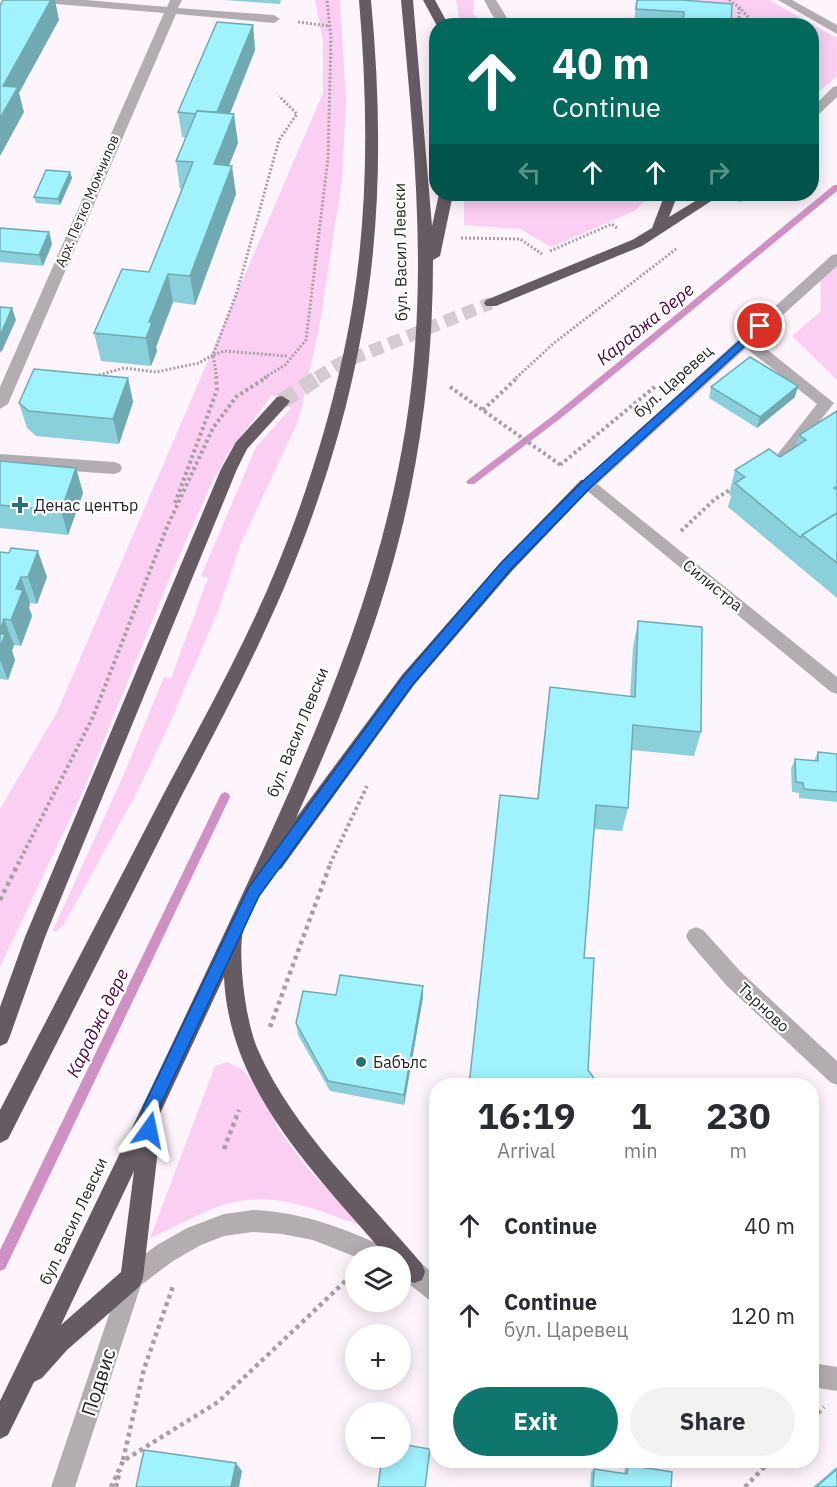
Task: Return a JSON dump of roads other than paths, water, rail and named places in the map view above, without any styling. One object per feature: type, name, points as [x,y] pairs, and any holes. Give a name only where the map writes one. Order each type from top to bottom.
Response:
[{"type":"highway","name":"бул. Васил Левски","points":[[0,1132],[254,637],[282,575],[321,468],[355,330],[368,249],[373,139],[365,0]]},
{"type":"highway","name":"бул. Васил Левски","points":[[0,1427],[254,891],[339,696],[380,573],[397,509],[413,429],[421,365],[426,287],[424,200],[407,0]]},
{"type":"highway","points":[[429,0],[439,18]]},
{"type":"highway","points":[[426,287],[444,201]]},
{"type":"highway","points":[[657,232],[668,201]]},
{"type":"highway","points":[[491,303],[637,243],[704,201]]},
{"type":"highway","points":[[0,1036],[35,937],[229,469],[241,446],[282,402]]},
{"type":"highway","points":[[254,891],[408,680],[506,567],[587,484]]},
{"type":"highway","points":[[233,934],[233,974],[238,1015],[244,1041],[256,1067],[277,1105],[310,1150],[378,1228],[391,1246]]},
{"type":"highway","points":[[19,1388],[59,1342],[132,1278],[151,1108]]},
{"type":"street","points":[[44,0],[173,5],[274,19]]},
{"type":"street","points":[[490,0],[501,18]]},
{"type":"street","points":[[784,0],[816,18]]},
{"type":"street","name":"Арх. Петко Момчилов","points":[[0,404],[173,5]]},
{"type":"street","points":[[819,20],[837,30]]},
{"type":"street","points":[[819,107],[837,90]]},
{"type":"street","name":"бул. Царевец","points":[[587,484],[837,258]]},
{"type":"street","points":[[745,340],[826,404],[781,460]]},
{"type":"street","points":[[0,460],[114,468]]},
{"type":"street","name":"Силистра","points":[[587,484],[837,687]]},
{"type":"street","name":"Търново","points":[[696,936],[734,979],[837,1075]]},
{"type":"street","points":[[132,1278],[191,1236],[215,1226],[240,1221],[296,1224],[325,1232],[357,1246]]},
{"type":"street","points":[[411,1272],[429,1286]]},
{"type":"street","name":"Подвис","points":[[63,1487],[132,1278]]},
{"type":"street","points":[[819,1376],[837,1379]]},
{"type":"waterway","name":"Караджа дере","points":[[471,482],[558,416],[837,187]]},
{"type":"waterway","name":"Караджа дере","points":[[0,1264],[225,797]]},
{"type":"tunnel","points":[[317,378],[339,364],[491,303]]},
{"type":"tunnel","points":[[282,401],[319,377]]},
{"type":"place","name":"Денас център","points":[[20,505]]},
{"type":"place","name":"Бабълс","points":[[361,1062]]}]
